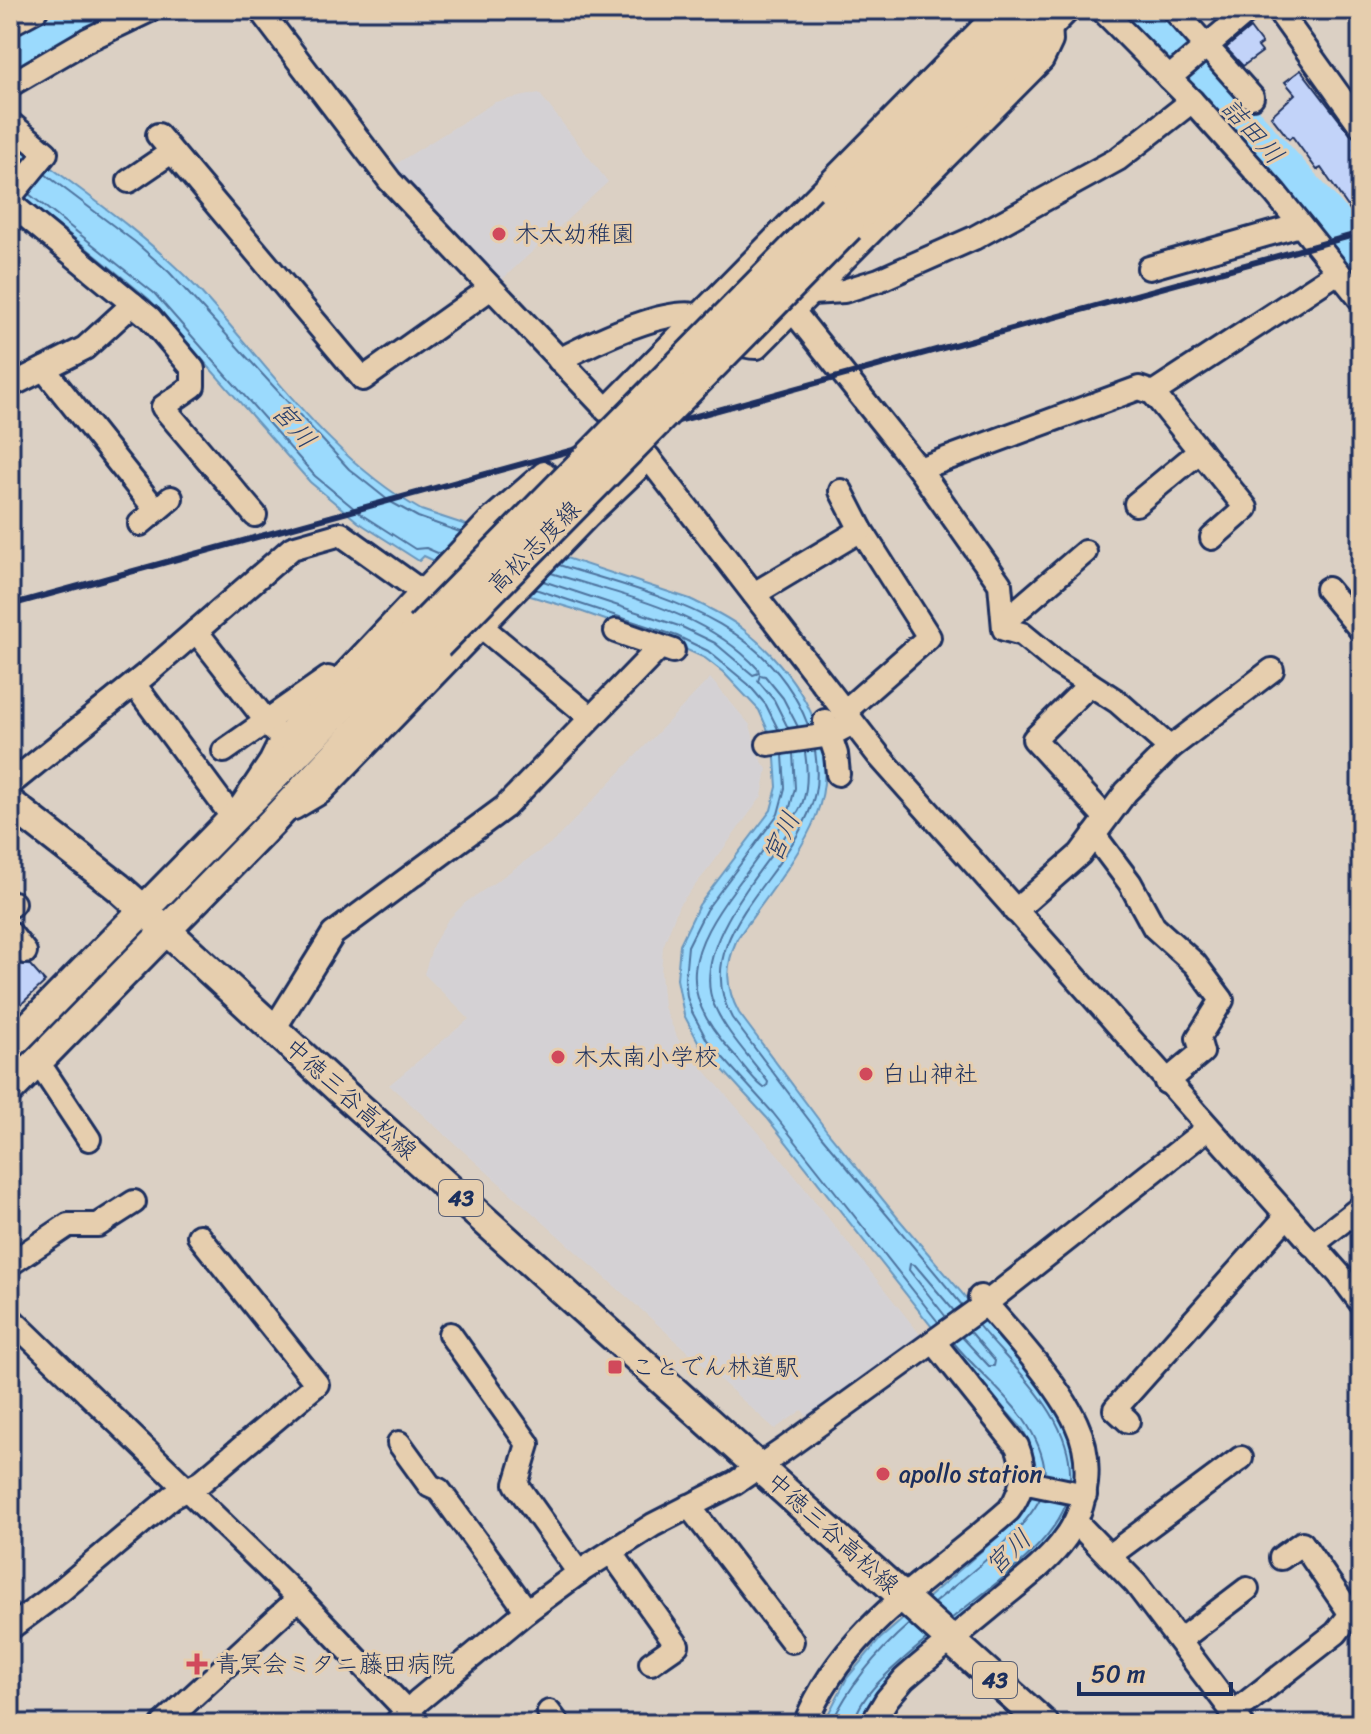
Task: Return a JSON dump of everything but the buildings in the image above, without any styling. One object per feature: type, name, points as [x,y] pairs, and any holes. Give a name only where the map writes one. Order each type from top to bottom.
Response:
[{"type":"main road","name":"高松志度線","points":[[10,1046],[233,818],[429,637],[840,218],[1047,15]]},
{"type":"main road","name":"高松志度線","points":[[10,1090],[271,823],[429,637]]},
{"type":"main road","name":"中徳三谷高松線","points":[[10,803],[143,909],[1044,1724]]},
{"type":"street","points":[[10,24],[36,10]]},
{"type":"street","points":[[10,85],[87,40],[150,10]]},
{"type":"street","points":[[260,10],[390,181],[649,458],[754,594],[835,725],[879,756],[1361,1303]]},
{"type":"street","points":[[606,410],[1000,10]]},
{"type":"street","points":[[1102,10],[1192,101],[1275,193],[1361,300]]},
{"type":"street","points":[[1174,10],[1252,97]]},
{"type":"street","points":[[1169,78],[1249,10]]},
{"type":"street","points":[[1278,10],[1361,126]]},
{"type":"street","points":[[559,360],[603,337],[676,315],[699,316],[742,347],[757,347],[1042,60],[1051,41],[1047,15]]},
{"type":"street","points":[[811,293],[844,291],[879,280],[974,238],[1118,159],[1192,101]]},
{"type":"street","points":[[10,123],[46,153],[11,198],[150,318],[193,369],[193,386],[163,407],[255,515]]},
{"type":"street","points":[[129,181],[164,144],[363,379],[491,288]]},
{"type":"street","points":[[1149,268],[1300,225]]},
{"type":"street","points":[[1153,393],[1338,272]]},
{"type":"street","points":[[10,386],[85,348],[133,304]]},
{"type":"street","points":[[793,311],[919,469],[1000,584],[1004,629],[1022,634],[1056,662],[1118,702],[1170,748]]},
{"type":"street","points":[[44,369],[156,511]]},
{"type":"street","points":[[919,469],[1139,388],[1153,393],[1246,508],[1212,538]]},
{"type":"street","points":[[1136,504],[1200,451]]},
{"type":"street","points":[[271,823],[321,792],[482,627],[520,597],[566,549],[590,514],[649,458]]},
{"type":"street","points":[[134,684],[233,818],[281,741],[489,521],[544,473],[590,514]]},
{"type":"street","points":[[769,742],[835,725],[929,637],[861,530],[841,491]]},
{"type":"street","points":[[489,521],[566,549]]},
{"type":"street","points":[[754,594],[861,530]]},
{"type":"street","points":[[10,784],[134,684],[292,548],[341,534],[422,592],[482,627],[590,717]]},
{"type":"street","points":[[1005,621],[1085,552]]},
{"type":"street","points":[[440,574],[520,597]]},
{"type":"street","points":[[1327,589],[1361,630]]},
{"type":"street","points":[[196,631],[281,741]]},
{"type":"street","points":[[274,1029],[333,934],[505,807],[590,717],[667,649],[616,631]]},
{"type":"street","points":[[224,751],[363,654]]},
{"type":"street","points":[[1015,911],[1080,854],[1126,792],[1170,748],[1272,670]]},
{"type":"street","points":[[1090,684],[1034,739],[1100,826],[1154,927],[1195,964],[1222,1000],[1198,1038],[1202,1052],[1166,1082]]},
{"type":"street","points":[[835,725],[838,774]]},
{"type":"street","points":[[10,933],[25,952]]},
{"type":"street","points":[[35,1064],[51,1081],[89,1139]]},
{"type":"street","points":[[10,1318],[299,1598],[408,1720],[527,1611],[653,1525],[735,1483],[936,1341],[1207,1129]]},
{"type":"street","points":[[10,1264],[68,1225],[98,1225],[134,1202]]},
{"type":"street","points":[[1312,1245],[1361,1207]]},
{"type":"street","points":[[1128,1421],[1115,1409],[1287,1216]]},
{"type":"street","points":[[10,1628],[59,1592],[172,1497],[201,1482],[317,1384],[199,1236]]},
{"type":"street","points":[[872,1724],[904,1679],[948,1638],[1052,1556],[1076,1522],[1086,1456],[1077,1423],[1057,1391],[982,1303]]},
{"type":"street","points":[[450,1334],[528,1444],[516,1484],[579,1573]]},
{"type":"street","points":[[805,1724],[825,1684],[849,1648],[1009,1510],[1026,1483],[1021,1455],[1010,1434],[936,1341]]},
{"type":"street","points":[[399,1443],[430,1486],[439,1490],[527,1611]]},
{"type":"street","points":[[1109,1556],[1241,1458]]},
{"type":"street","points":[[1026,1483],[1082,1494]]},
{"type":"street","points":[[689,1506],[792,1641]]},
{"type":"street","points":[[1076,1522],[1136,1584],[1236,1717],[1336,1633],[1356,1612],[1302,1543],[1281,1558]]},
{"type":"street","points":[[611,1552],[677,1645],[651,1663]]},
{"type":"street","points":[[1180,1640],[1247,1589]]},
{"type":"street","points":[[163,1724],[299,1598]]},
{"type":"shaded area","name":"木太幼稚園","points":[[539,93],[608,182],[495,286],[386,170],[495,102]]},
{"type":"shaded area","name":"木太南小学校","points":[[710,678],[750,725],[759,757],[767,769],[762,796],[679,905],[663,947],[661,973],[664,1007],[679,1041],[780,1157],[922,1337],[809,1420],[802,1410],[775,1429],[389,1085],[469,1019],[424,974],[433,945],[447,921],[465,903],[554,841]]},
{"type":"water","name":"宮川","points":[[10,137],[106,209],[175,266],[300,408],[356,464],[387,488],[421,510],[690,599],[717,612],[737,624],[782,667],[811,712],[820,737],[824,763],[823,789],[816,816],[791,862],[737,939],[728,976],[731,994],[739,1013],[827,1131],[1036,1380],[1066,1424],[1078,1467],[1074,1507],[1046,1549],[872,1704],[861,1724],[823,1724],[847,1678],[880,1639],[1008,1528],[1033,1494],[1037,1471],[1023,1429],[958,1360],[767,1118],[700,1045],[684,1015],[677,979],[680,944],[699,905],[771,810],[777,787],[774,744],[759,710],[723,672],[705,658],[574,609],[490,587],[424,556],[419,561],[358,522],[310,482],[149,299],[10,189]]},
{"type":"waterway","name":"詰田川","points":[[10,61],[97,10]]},
{"type":"waterway","name":"詰田川","points":[[1145,10],[1361,252]]},
{"type":"railway","points":[[10,605],[1361,233]]},
{"type":"place","name":"木太幼稚園","points":[[499,234]]},
{"type":"place","name":"木太南小学校","points":[[558,1057]]},
{"type":"place","name":"白山神社","points":[[866,1074]]},
{"type":"place","name":"ことでん林道駅","points":[[615,1367]]},
{"type":"place","name":"apollo station","points":[[883,1474]]},
{"type":"place","name":"青冥会ミタニ藤田病院","points":[[197,1664]]}]
